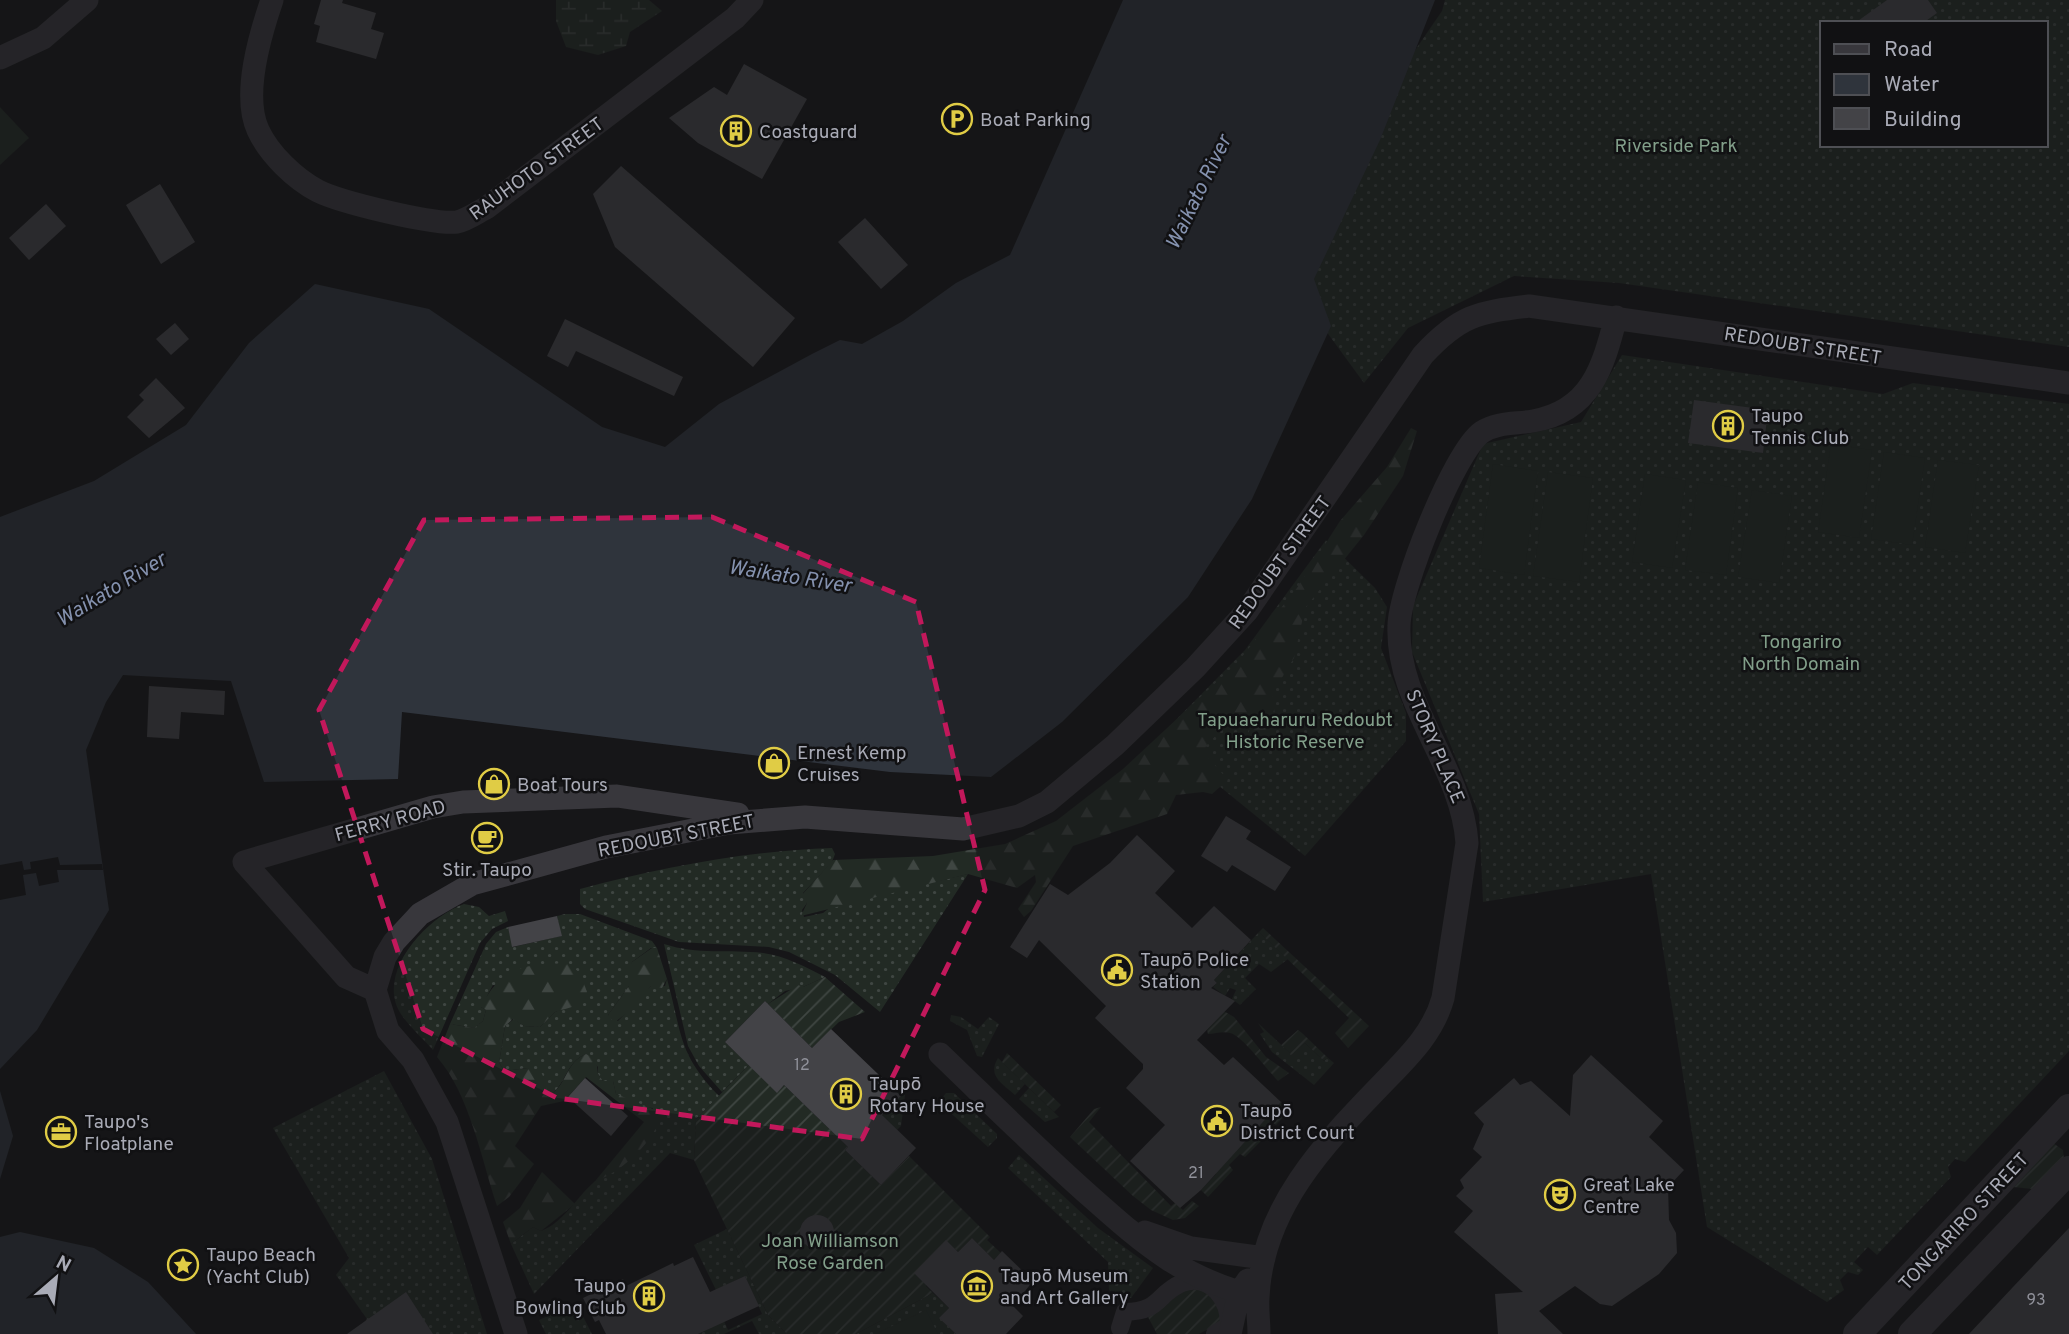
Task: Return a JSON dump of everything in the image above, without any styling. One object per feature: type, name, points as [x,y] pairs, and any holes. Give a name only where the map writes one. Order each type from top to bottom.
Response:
[{"type":"street","points":[[0,58],[43,38],[87,0]]},
{"type":"street","name":"RAUHOTO STREET","points":[[272,0],[257,49],[252,91],[258,130],[289,171],[319,191],[427,222],[460,222],[497,200],[735,19],[752,0]]},
{"type":"street","name":"REDOUBT STREET","points":[[375,990],[385,957],[420,914],[472,884],[659,835],[765,819],[816,817],[963,829],[1019,816],[1047,802],[1072,784],[1125,735],[1195,668],[1247,611],[1405,377],[1438,339],[1460,321],[1503,309],[1529,306],[2069,383]]},
{"type":"street","name":"STORY PLACE","points":[[1230,1334],[1264,1258],[1280,1213],[1298,1180],[1351,1116],[1420,1043],[1434,1022],[1443,998],[1467,843],[1465,818],[1454,783],[1403,666],[1398,627],[1405,584],[1438,507],[1472,443],[1490,427],[1550,417],[1579,401],[1606,354],[1616,317]]},
{"type":"street","name":"FERRY ROAD","points":[[375,990],[346,977],[244,862],[433,807],[463,802],[617,796],[765,819]]},
{"type":"street","points":[[375,990],[388,1031],[413,1060],[447,1122],[516,1334]]},
{"type":"street","points":[[940,1054],[1122,1228],[1154,1251],[1216,1285],[1248,1295]]},
{"type":"street","name":"TONGARIRO STREET","points":[[1857,1334],[2068,1111]]},
{"type":"street","name":"TONGARIRO STREET","points":[[1912,1334],[2069,1170]]},
{"type":"street","points":[[1094,1200],[1129,1225],[1161,1240],[1191,1248],[1264,1258]]},
{"type":"street","points":[[1205,1334],[1225,1323],[1225,1315],[1218,1298],[1199,1285],[1179,1289],[1146,1314],[1128,1315],[1124,1330],[1120,1328],[1125,1312],[1152,1308],[1179,1285],[1195,1282],[1212,1287],[1225,1301],[1228,1326],[1215,1334]]},
{"type":"street","name":"STORY PLACE","points":[[1248,1295],[1259,1334]]},
{"type":"highlighted area","points":[[712,517],[916,602],[985,890],[862,1139],[557,1098],[423,1029],[319,710],[424,520]]},
{"type":"green space","points":[[556,0],[649,0],[662,11],[630,32],[626,46],[598,55],[566,47],[556,21]]},
{"type":"green space","name":"Riverside Park","points":[[1445,0],[2069,0],[2069,347],[1619,283],[1514,276],[1408,328],[1364,383],[1304,301],[1387,91],[1442,11]]},
{"type":"green space","points":[[0,107],[29,138],[0,165]]},
{"type":"green space","name":"Tongariro North Domain","points":[[1622,355],[1883,394],[1913,383],[2069,404],[2069,1051],[1965,1162],[1955,1159],[1948,1167],[1951,1177],[1877,1255],[1868,1247],[1854,1262],[1863,1270],[1858,1275],[1848,1272],[1840,1280],[1844,1290],[1827,1302],[1707,1227],[1651,874],[1483,902],[1479,814],[1412,652],[1413,606],[1483,444],[1581,422]]},
{"type":"green space","points":[[1411,428],[1417,431],[1403,476],[1364,535],[1305,608],[1294,658],[1272,694],[1276,721],[1258,741],[1250,740],[1247,735],[1250,729],[1238,718],[1231,719],[1206,746],[1204,753],[1228,780],[1212,794],[1203,792],[1176,795],[1167,814],[1073,846],[1031,911],[1024,917],[1018,909],[1036,882],[1035,875],[1017,888],[968,874],[801,916],[807,903],[801,896],[833,860],[933,856],[1005,844],[1056,821],[1123,769],[1237,663],[1297,588],[1340,521],[1387,467]]},
{"type":"green space","points":[[1831,444],[1872,450],[1859,538],[1818,532]]},
{"type":"green space","points":[[1884,452],[1925,458],[1912,545],[1871,539]]},
{"type":"green space","points":[[1938,460],[1979,465],[1965,553],[1925,547]]},
{"type":"green space","points":[[1493,464],[1538,471],[1524,575],[1479,568]]},
{"type":"green space","points":[[1548,472],[1593,478],[1579,582],[1533,576]]},
{"type":"green space","points":[[1645,474],[1686,480],[1672,568],[1632,562]]},
{"type":"green space","points":[[1698,482],[1738,488],[1726,575],[1685,570]]},
{"type":"green space","points":[[1752,490],[1792,496],[1779,583],[1738,577]]},
{"type":"green space","name":"Tapuaeharuru Redoubt Historic Reserve","points":[[1326,540],[1375,588],[1387,607],[1381,648],[1406,713],[1406,741],[1305,856],[1159,737],[1245,650]]},
{"type":"green space","points":[[832,848],[835,854],[832,862],[803,893],[807,903],[802,910],[804,917],[823,913],[832,906],[968,874],[880,1012],[835,975],[789,952],[769,947],[679,942],[585,909],[580,904],[580,889],[642,874],[736,856]]},
{"type":"green space","points":[[464,904],[479,907],[489,916],[505,911],[508,921],[492,929],[480,943],[433,1050],[407,1022],[396,1004],[396,973],[412,944],[424,930],[437,919]]},
{"type":"green space","points":[[580,914],[652,941],[657,948],[651,948],[632,962],[629,986],[608,1015],[618,1021],[651,986],[665,986],[667,979],[688,1054],[705,1081],[719,1096],[696,1119],[694,1160],[670,1153],[534,1294],[511,1244],[533,1227],[541,1231],[556,1222],[593,1183],[625,1162],[636,1146],[653,1108],[642,1107],[616,1094],[613,1081],[603,1081],[598,1074],[598,1067],[586,1054],[574,1062],[551,1095],[546,1093],[528,1068],[505,1071],[499,1063],[505,1026],[514,1019],[524,1026],[540,1027],[555,1012],[572,1005],[493,985],[481,1007],[486,1010],[483,1021],[474,1028],[450,1024],[486,944],[496,932],[508,927],[513,947],[561,936],[557,916]]},
{"type":"green space","points":[[1263,928],[1369,1026],[1348,1048],[1335,1033],[1349,1018],[1259,932]]},
{"type":"green space","points":[[1259,932],[1288,959],[1271,972],[1259,964],[1245,978],[1256,989],[1240,1005],[1232,999],[1236,990],[1230,988],[1225,996],[1213,987],[1217,983],[1214,980]]},
{"type":"green space","points":[[664,944],[689,949],[771,954],[825,977],[803,987],[785,991],[768,1004],[765,1001],[725,1042],[749,1065],[722,1092],[699,1066],[688,1046]]},
{"type":"green space","points":[[652,948],[657,948],[667,979],[662,988],[651,986],[634,1007],[614,1023],[608,1015],[629,986],[628,971],[632,962]]},
{"type":"green space","points":[[568,963],[580,973],[587,992],[582,1004],[555,1012],[540,1027],[524,1026],[513,1019],[505,1026],[499,1063],[505,1071],[528,1068],[541,1072],[547,1084],[546,1092],[551,1095],[574,1062],[586,1054],[596,1059],[598,1074],[603,1081],[613,1081],[616,1094],[660,1113],[658,1123],[646,1144],[636,1154],[615,1171],[596,1180],[644,1122],[586,1077],[564,1101],[541,1106],[515,1146],[534,1164],[509,1197],[497,1206],[466,1108],[448,1072],[437,1057],[450,1024],[474,1028],[483,1021],[486,1010],[481,1007],[482,1002],[505,976],[524,968]]},
{"type":"green space","points":[[825,977],[865,1012],[839,1022],[812,1048],[768,1004],[798,985],[803,987]]},
{"type":"green space","points":[[1215,1006],[1234,1017],[1266,1057],[1289,1073],[1278,1081],[1235,1035],[1224,1032],[1208,1034],[1207,1030],[1222,1014]]},
{"type":"green space","points":[[951,1015],[961,1017],[978,1029],[989,1017],[999,1024],[982,1057],[977,1056],[967,1030],[950,1021]]},
{"type":"green space","points":[[1258,1023],[1292,1055],[1305,1043],[1324,1061],[1328,1058],[1334,1063],[1314,1085],[1272,1052],[1260,1034],[1264,1032]]},
{"type":"green space","points":[[1298,1030],[1328,1058],[1324,1061],[1305,1043],[1293,1056],[1281,1045]]},
{"type":"green space","points":[[1007,1053],[1061,1105],[1054,1112],[1002,1062]]},
{"type":"green space","points":[[998,1058],[1025,1084],[1015,1095],[995,1074]]},
{"type":"green space","name":"Joan Williamson Rose Garden","points":[[749,1065],[777,1092],[784,1085],[848,1147],[845,1150],[881,1185],[909,1156],[990,1237],[987,1240],[1001,1253],[994,1260],[972,1238],[958,1252],[946,1241],[926,1286],[933,1293],[856,1334],[787,1334],[768,1315],[694,1160],[696,1119]]},
{"type":"green space","points":[[384,1071],[432,1159],[487,1334],[352,1334],[367,1319],[336,1275],[349,1258],[273,1128]]},
{"type":"green space","points":[[907,1080],[901,1126],[897,1130],[882,1115],[901,1096],[886,1082]]},
{"type":"green space","points":[[1029,1088],[1059,1117],[1045,1122],[1019,1099]]},
{"type":"green space","points":[[946,1093],[954,1093],[997,1134],[997,1138],[988,1147],[943,1106],[942,1098]]},
{"type":"green space","points":[[1281,1102],[1290,1110],[1276,1125],[1271,1121],[1259,1133],[1264,1138],[1245,1157],[1240,1154],[1229,1165],[1233,1170],[1208,1197],[1201,1190],[1216,1174],[1214,1172]]},
{"type":"green space","points":[[1101,1107],[1089,1122],[1171,1206],[1175,1203],[1183,1210],[1192,1201],[1199,1206],[1185,1218],[1173,1220],[1151,1210],[1070,1137],[1094,1109]]},
{"type":"green space","points":[[2053,1143],[2063,1150],[2064,1160],[2033,1189],[2013,1187]]},
{"type":"green space","points":[[1019,1155],[1098,1228],[1153,1268],[1131,1298],[1109,1290],[1108,1262],[1008,1168]]},
{"type":"green space","points":[[542,1172],[575,1204],[541,1231],[533,1227],[511,1244],[503,1222],[520,1208]]},
{"type":"green space","points":[[727,1229],[768,1315],[787,1334],[759,1334],[752,1321],[724,1334],[698,1334],[724,1321],[728,1330],[762,1314],[745,1276],[716,1290],[694,1245]]},
{"type":"green space","points":[[1200,1289],[1215,1300],[1222,1321],[1199,1334],[1157,1334],[1148,1317],[1185,1290]]},
{"type":"green space","points":[[933,1293],[949,1308],[940,1318],[956,1334],[856,1334]]},
{"type":"green space","points":[[576,1303],[592,1334],[546,1334],[539,1320]]},
{"type":"green space","points":[[926,1310],[938,1334],[875,1334]]},
{"type":"water","name":"Waikato River","points":[[1123,0],[1435,0],[1380,140],[1314,279],[1331,326],[1252,499],[1188,597],[1062,722],[991,777],[890,772],[402,712],[398,779],[264,782],[231,681],[123,675],[106,702],[86,750],[109,910],[37,1030],[0,1069],[0,517],[94,481],[186,425],[249,343],[315,284],[429,309],[602,427],[665,447],[719,404],[840,340],[862,344],[903,321],[956,283],[1010,255]]},
{"type":"water","points":[[0,1091],[13,1136],[0,1179]]},
{"type":"water","points":[[20,1232],[94,1248],[148,1282],[196,1334],[0,1334],[0,1237]]},
{"type":"pier","points":[[58,857],[60,865],[102,864],[103,870],[57,870],[59,882],[39,886],[36,873],[23,875],[26,895],[0,900],[0,865],[22,861],[24,870],[31,869],[30,862]]},
{"type":"building","points":[[321,0],[343,0],[342,3],[376,13],[371,29],[384,33],[376,59],[316,42],[320,26],[314,24]]},
{"type":"building","points":[[1887,0],[1928,0],[1937,13],[1926,21],[1858,21]]},
{"type":"building","name":"Coastguard","points":[[744,64],[807,99],[762,179],[698,143],[669,118],[714,87],[727,95]]},
{"type":"building","points":[[621,166],[795,318],[753,367],[615,247],[593,194]]},
{"type":"building","points":[[160,184],[195,242],[161,264],[126,205]]},
{"type":"building","points":[[46,204],[66,226],[29,260],[9,238]]},
{"type":"building","points":[[865,218],[908,265],[881,289],[838,242]]},
{"type":"building","points":[[565,319],[683,377],[674,396],[576,351],[568,367],[547,356]]},
{"type":"building","points":[[175,323],[189,339],[171,355],[156,339]]},
{"type":"building","points":[[156,378],[185,408],[149,438],[127,417],[144,400],[139,395]]},
{"type":"building","name":"Taupo Tennis Club","points":[[1694,400],[1768,410],[1763,453],[1688,443]]},
{"type":"building","points":[[149,686],[225,691],[224,715],[181,712],[179,739],[147,737]]},
{"type":"building","points":[[1226,816],[1251,831],[1246,839],[1291,867],[1275,891],[1232,865],[1227,872],[1201,856]]},
{"type":"building","points":[[1137,835],[1175,871],[1155,893],[1192,928],[1214,906],[1251,940],[1214,980],[1217,983],[1211,988],[1235,1001],[1197,1040],[1224,1065],[1233,1057],[1281,1102],[1201,1190],[1180,1208],[1130,1161],[1165,1125],[1126,1088],[1143,1069],[1143,1064],[1095,1018],[1106,1006],[1039,940],[1027,958],[1010,947],[1050,884],[1068,895],[1110,863]]},
{"type":"building","points":[[557,916],[562,936],[512,947],[508,927]]},
{"type":"building","name":"Taupō Rotary House","points":[[765,1001],[812,1048],[831,1029],[901,1096],[882,1115],[916,1148],[881,1185],[845,1150],[848,1147],[784,1085],[777,1093],[725,1042]]},
{"type":"building","name":"Great Lake Centre","points":[[1591,1055],[1663,1121],[1649,1137],[1684,1170],[1668,1187],[1669,1220],[1676,1233],[1677,1253],[1659,1274],[1612,1306],[1600,1304],[1575,1286],[1539,1311],[1563,1334],[1498,1334],[1495,1294],[1523,1292],[1454,1232],[1473,1211],[1456,1196],[1464,1188],[1460,1180],[1482,1157],[1473,1149],[1484,1124],[1474,1113],[1514,1078],[1520,1085],[1531,1081],[1570,1116],[1573,1075]]},
{"type":"building","points":[[585,1078],[628,1116],[611,1136],[568,1097]]},
{"type":"building","points":[[817,1215],[829,1220],[834,1232],[829,1244],[817,1249],[805,1244],[800,1232],[805,1220]]},
{"type":"building","points":[[2069,1228],[2069,1334],[1969,1334],[2013,1287]]},
{"type":"building","name":"Taupō Museum and Art Gallery","points":[[972,1238],[994,1260],[1002,1251],[1033,1281],[1013,1306],[1023,1316],[1006,1334],[956,1334],[939,1318],[949,1308],[914,1273],[946,1240],[958,1252]]},
{"type":"building","name":"Taupo Bowling Club","points":[[693,1257],[710,1292],[745,1276],[759,1306],[698,1334],[606,1334],[599,1320],[595,1322],[583,1298],[623,1279],[626,1286],[673,1263],[674,1266]]},
{"type":"building","points":[[406,1292],[433,1334],[347,1334]]},
{"type":"place","name":"Boat Parking","points":[[957,119]]},
{"type":"place","name":"Coastguard","points":[[736,131]]},
{"type":"place","name":"Taupo Tennis Club","points":[[1728,426]]},
{"type":"place","name":"Ernest Kemp Cruises","points":[[774,763]]},
{"type":"place","name":"Boat Tours","points":[[494,784]]},
{"type":"place","name":"Stir. Taupo","points":[[487,838]]},
{"type":"place","name":"Taupō Police Station","points":[[1117,970]]},
{"type":"place","name":"Taupō Rotary House","points":[[846,1094]]},
{"type":"place","name":"Taupō District Court","points":[[1217,1121]]},
{"type":"place","name":"Taupo's Floatplane","points":[[61,1132]]},
{"type":"place","name":"Great Lake Centre","points":[[1560,1195]]},
{"type":"place","name":"Taupo Beach (Yacht Club)","points":[[183,1265]]},
{"type":"place","name":"Taupō Museum and Art Gallery","points":[[977,1286]]},
{"type":"place","name":"Taupo Bowling Club","points":[[649,1296]]}]
